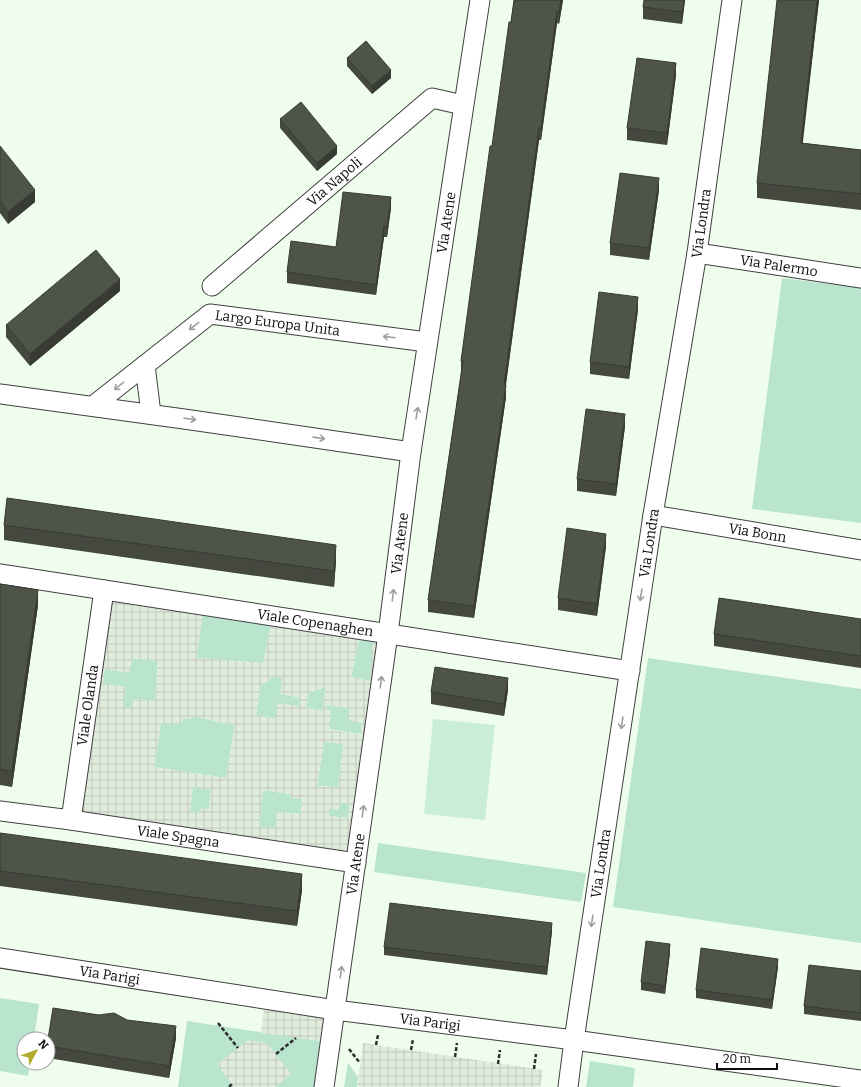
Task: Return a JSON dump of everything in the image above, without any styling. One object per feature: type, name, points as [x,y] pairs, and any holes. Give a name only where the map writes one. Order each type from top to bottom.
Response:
[{"type":"street","name":"Via Atene","points":[[324,1087],[388,634],[411,452],[480,0]]},
{"type":"street","name":"Via Londra","points":[[568,1087],[654,515],[697,253],[732,0]]},
{"type":"street","name":"Via Napoli","points":[[212,286],[432,98],[463,105]]},
{"type":"street","name":"Via Palermo","points":[[697,253],[861,278]]},
{"type":"street","name":"Largo Europa Unita","points":[[93,406],[210,314],[427,342]]},
{"type":"street","points":[[145,365],[151,414]]},
{"type":"street","points":[[0,394],[151,414],[411,452]]},
{"type":"street","name":"Via Bonn","points":[[654,515],[861,550]]},
{"type":"street","name":"Viale Copenaghen","points":[[0,574],[630,671]]},
{"type":"street","name":"Viale Olanda","points":[[71,820],[104,590]]},
{"type":"street","name":"Viale Spagna","points":[[0,811],[71,820],[356,864]]},
{"type":"street","name":"Via Parigi","points":[[0,958],[336,1010],[574,1040],[861,1080]]},
{"type":"path","points":[[218,1023],[238,1048]]},
{"type":"path","points":[[411,1050],[414,1034]]},
{"type":"path","points":[[276,1054],[296,1038]]},
{"type":"path","points":[[455,1057],[457,1040]]},
{"type":"path","points":[[346,1045],[360,1063]]},
{"type":"path","points":[[498,1064],[501,1046]]},
{"type":"path","points":[[534,1069],[536,1051]]},
{"type":"path","points":[[229,1087],[232,1084]]},
{"type":"green space","points":[[782,278],[861,288],[861,523],[752,509]]},
{"type":"green space","points":[[202,615],[271,625],[263,663],[196,658]]},
{"type":"green space","points":[[360,634],[373,636],[371,681],[351,678]]},
{"type":"green space","points":[[132,658],[158,661],[155,701],[134,699],[132,707],[123,707],[102,683],[105,669]]},
{"type":"green space","points":[[648,658],[861,689],[861,943],[613,907]]},
{"type":"green space","points":[[271,676],[282,678],[300,698],[299,706],[276,719],[256,716],[260,685],[270,680]]},
{"type":"green space","points":[[326,687],[322,711],[305,708],[308,693]]},
{"type":"green space","points":[[327,705],[349,708],[362,722],[361,734],[328,729],[331,711],[327,710]]},
{"type":"green space","points":[[191,716],[235,725],[226,778],[154,767],[161,722],[181,724],[182,718],[191,719]]},
{"type":"green space","points":[[433,719],[495,725],[485,820],[424,814]]},
{"type":"green space","points":[[324,741],[344,743],[338,787],[317,786]]},
{"type":"green space","points":[[193,787],[211,789],[209,809],[200,813],[190,811]]},
{"type":"green space","points":[[262,790],[290,794],[290,798],[302,798],[301,814],[277,812],[276,829],[259,827]]},
{"type":"green space","points":[[340,802],[350,803],[348,818],[328,816],[329,809]]},
{"type":"green space","points":[[378,843],[586,873],[581,902],[374,872]]},
{"type":"green space","points":[[0,998],[39,1004],[35,1031],[16,1031],[16,1071],[29,1071],[28,1076],[0,1071]]},
{"type":"green space","points":[[187,1021],[320,1041],[314,1087],[178,1087]]},
{"type":"green space","points":[[590,1061],[635,1068],[633,1087],[586,1087]]},
{"type":"green space","points":[[348,1063],[358,1077],[357,1087],[344,1087]]},
{"type":"shaded area","points":[[104,590],[388,634],[356,863],[71,820]],"holes":[[[203,615],[271,625],[263,663],[196,658]],[[360,635],[373,636],[370,681],[351,677]],[[132,658],[158,661],[155,701],[133,699],[132,707],[123,707],[126,687],[103,683],[105,669],[129,673]],[[271,676],[282,678],[280,694],[300,698],[299,706],[278,703],[275,719],[256,715],[260,686],[270,680]],[[326,687],[322,711],[306,708],[308,693]],[[327,705],[349,708],[348,720],[362,723],[361,734],[329,730],[331,711],[327,710]],[[191,716],[235,725],[226,778],[154,767],[161,723],[181,724],[183,718],[191,719]],[[324,742],[344,744],[338,787],[317,786]],[[193,787],[211,790],[209,809],[201,808],[200,813],[190,811]],[[263,790],[290,794],[290,798],[302,799],[301,814],[277,812],[276,828],[259,827]],[[340,802],[350,804],[348,818],[329,816],[329,809],[338,810]]]},
{"type":"shaded area","points":[[264,1009],[324,1018],[320,1041],[261,1033]]},
{"type":"shaded area","points":[[248,1040],[267,1043],[291,1074],[275,1087],[234,1087],[217,1064]]},
{"type":"shaded area","points":[[363,1043],[543,1070],[540,1087],[357,1087]]},
{"type":"building","points":[[514,0],[561,0],[559,12],[557,11],[541,128],[539,128],[504,385],[506,385],[474,606],[428,600],[463,361],[461,361],[490,146],[492,146],[509,22],[511,22]]},
{"type":"building","points":[[644,0],[684,0],[682,12],[643,7]]},
{"type":"building","points":[[777,0],[817,0],[801,143],[861,150],[861,194],[757,183]]},
{"type":"building","points":[[366,41],[391,70],[372,86],[347,58]]},
{"type":"building","points":[[637,58],[676,63],[667,133],[627,128]]},
{"type":"building","points":[[301,102],[337,146],[317,163],[280,119]]},
{"type":"building","points":[[0,146],[35,190],[8,212],[0,201]]},
{"type":"building","points":[[620,173],[659,178],[649,248],[610,243]]},
{"type":"building","points":[[343,192],[391,197],[387,227],[384,226],[376,285],[287,272],[291,241],[336,247]]},
{"type":"building","points":[[96,250],[120,279],[30,354],[6,325]]},
{"type":"building","points":[[599,292],[638,297],[629,367],[590,362]]},
{"type":"building","points":[[586,409],[625,414],[616,484],[577,479]]},
{"type":"building","points":[[7,498],[336,545],[334,571],[4,525]]},
{"type":"building","points":[[567,528],[606,534],[597,604],[558,598]]},
{"type":"building","points":[[0,584],[38,590],[12,771],[0,769]]},
{"type":"building","points":[[719,598],[861,619],[861,656],[714,634]]},
{"type":"building","points":[[435,667],[508,678],[504,704],[431,692]]},
{"type":"building","points":[[0,833],[302,874],[297,911],[0,871]]},
{"type":"building","points":[[390,903],[552,923],[547,967],[384,947]]},
{"type":"building","points":[[646,941],[670,944],[665,986],[641,982]]},
{"type":"building","points":[[701,948],[778,959],[772,1000],[696,990]]},
{"type":"building","points":[[809,965],[861,971],[861,1013],[804,1006]]},
{"type":"building","points":[[53,1008],[99,1015],[114,1013],[127,1020],[176,1026],[169,1066],[56,1047],[56,1031],[49,1031]]}]
